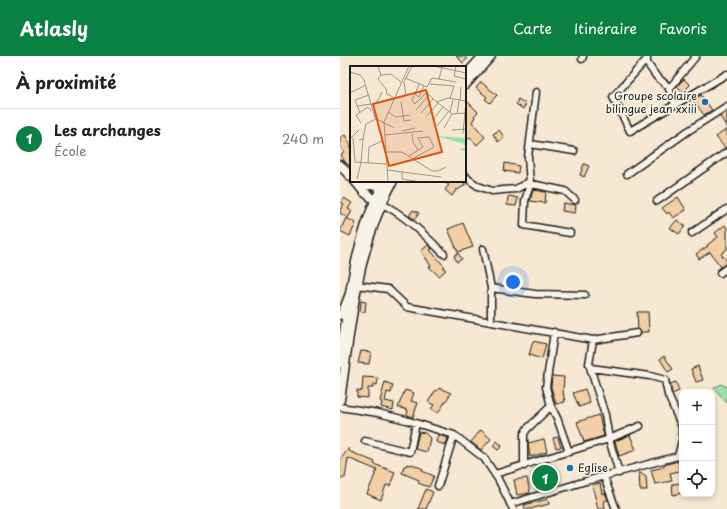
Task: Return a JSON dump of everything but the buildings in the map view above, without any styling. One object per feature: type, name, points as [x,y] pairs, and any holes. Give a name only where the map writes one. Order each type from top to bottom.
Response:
[{"type":"main road","points":[[466,75],[483,56]]},
{"type":"main road","points":[[466,84],[492,56]]},
{"type":"main road","points":[[340,165],[350,176]]},
{"type":"main road","points":[[340,400],[357,285],[385,182]]},
{"type":"main road","points":[[359,186],[374,186],[385,182]]},
{"type":"main road","points":[[340,363],[350,291],[369,214],[381,201],[392,182]]},
{"type":"main road","points":[[359,186],[381,201]]},
{"type":"main road","points":[[359,186],[369,214]]},
{"type":"street","points":[[670,88],[696,56]]},
{"type":"street","points":[[647,58],[647,63],[656,76],[670,88],[675,104]]},
{"type":"street","points":[[647,58],[613,97],[630,131],[727,74]]},
{"type":"street","points":[[536,92],[528,157],[530,184],[525,201],[524,224],[570,233]]},
{"type":"street","points":[[627,174],[688,131],[727,106]]},
{"type":"street","points":[[530,144],[574,151]]},
{"type":"street","points":[[657,201],[727,152]]},
{"type":"street","points":[[466,176],[478,186],[492,191],[516,189],[527,183],[565,191],[575,200]]},
{"type":"street","points":[[381,201],[430,240],[444,254]]},
{"type":"street","points":[[692,233],[727,209]]},
{"type":"street","points":[[483,249],[490,288],[491,322]]},
{"type":"street","points":[[720,273],[727,268]]},
{"type":"street","points":[[357,285],[388,290],[407,307],[593,340],[637,333]]},
{"type":"street","points":[[490,288],[535,294],[585,294]]},
{"type":"street","points":[[340,316],[350,291]]},
{"type":"street","points":[[554,332],[546,387],[551,406],[557,418],[569,452]]},
{"type":"street","points":[[593,340],[589,364],[605,415],[608,439],[620,473]]},
{"type":"street","points":[[590,368],[650,376],[665,380],[668,395],[681,425]]},
{"type":"street","points":[[524,466],[524,434],[527,429],[551,406]]},
{"type":"street","points":[[340,408],[378,413],[454,435],[484,458],[495,474],[512,506],[604,476],[620,473],[678,456],[679,452]]},
{"type":"street","points":[[365,441],[410,452],[416,423]]},
{"type":"street","points":[[495,474],[569,452],[608,439],[640,426]]},
{"type":"street","points":[[438,486],[454,435]]},
{"type":"street","points":[[604,476],[616,509]]},
{"type":"green space","points":[[721,384],[727,387],[727,403],[715,389],[714,388]]},
{"type":"place","name":"Groupe scolaire bilingue jean xxiii","points":[[705,102]]},
{"type":"place","name":"Eglise","points":[[570,468]]},
{"type":"place","name":"Les archanges","points":[[545,478]]}]
